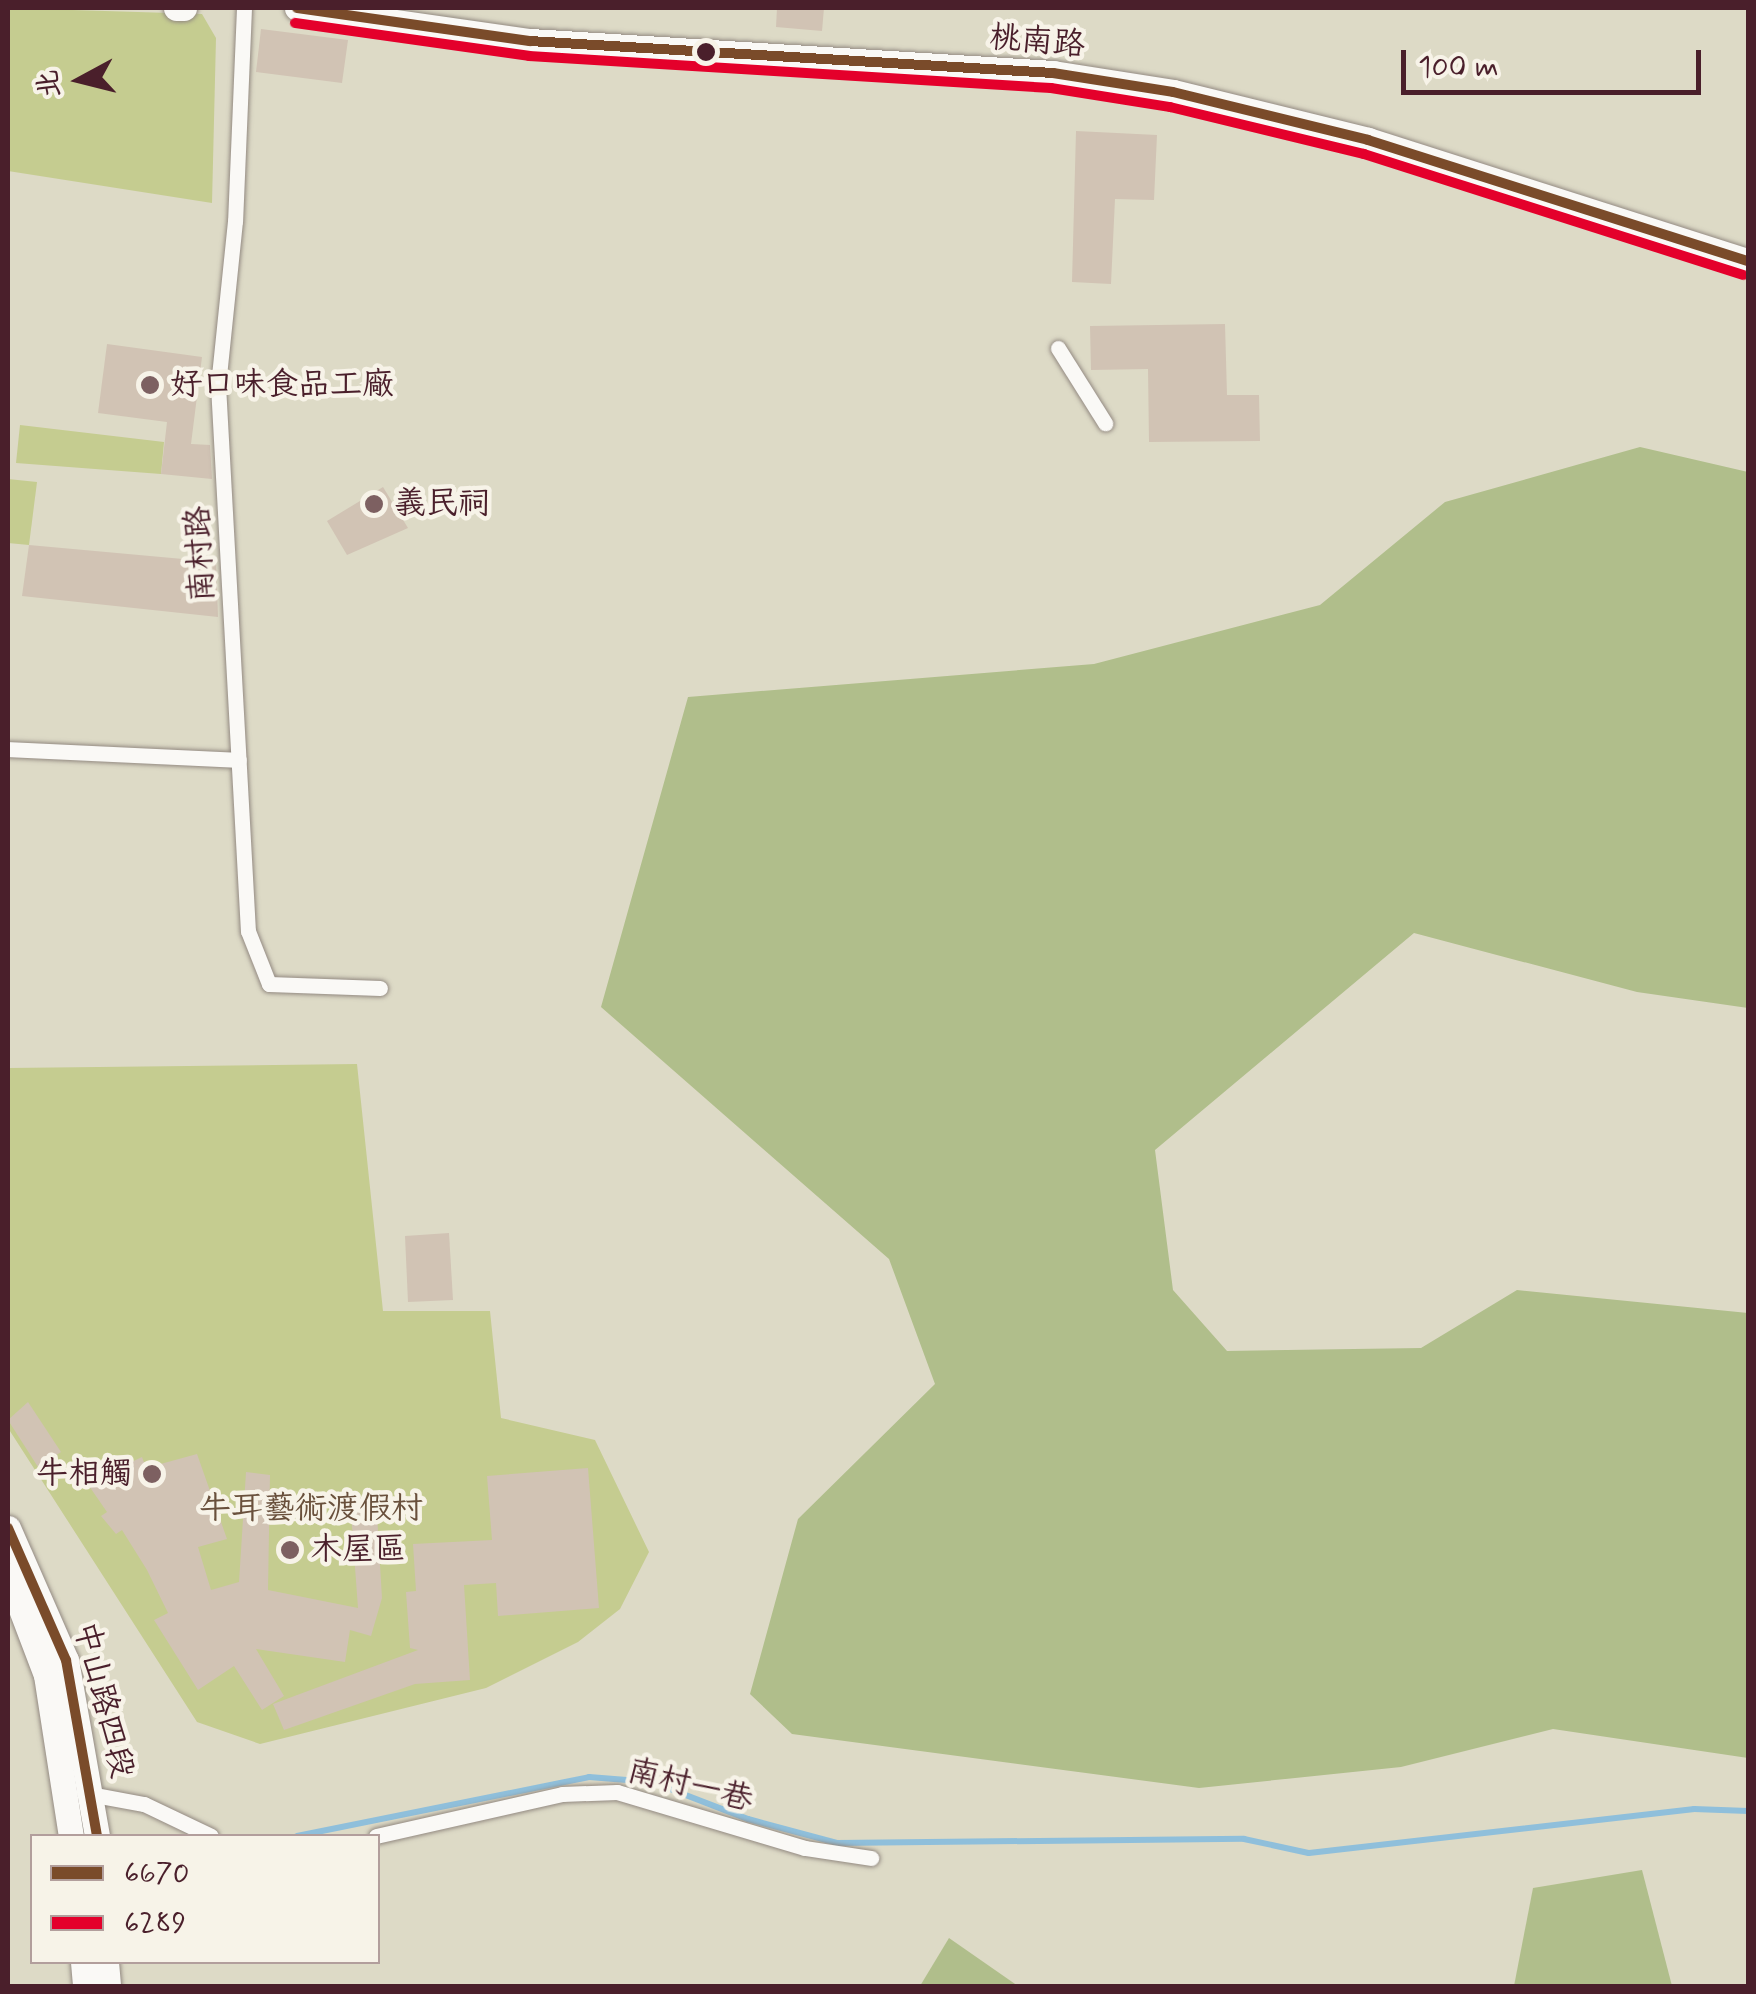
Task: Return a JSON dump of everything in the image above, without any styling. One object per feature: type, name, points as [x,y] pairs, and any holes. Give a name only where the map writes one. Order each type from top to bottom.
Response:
[{"type":"main road","points":[[176,8],[184,8]]},
{"type":"main road","name":"桃南路","points":[[297,8],[530,41],[1053,73],[1173,92],[1368,140],[1748,260]]},
{"type":"main road","name":"中山路四段","points":[[8,1528],[66,1660],[94,1794],[97,1834]]},
{"type":"main road","name":"中山路四段","points":[[8,1575],[46,1676],[71,1834]]},
{"type":"street","name":"南村路","points":[[244,8],[235,221],[218,385],[248,930],[270,984],[380,988]]},
{"type":"street","points":[[1058,348],[1105,423]]},
{"type":"street","points":[[8,749],[238,760]]},
{"type":"street","points":[[66,1792],[144,1804],[207,1834]]},
{"type":"street","name":"南村一巷","points":[[380,1835],[562,1794],[617,1792],[805,1848],[871,1858]]},
{"type":"green space","points":[[8,8],[202,14],[216,38],[212,203],[8,171]]},
{"type":"green space","points":[[20,425],[164,442],[161,474],[16,463]]},
{"type":"green space","points":[[1640,447],[1748,472],[1748,1008],[1637,992],[1414,933],[1155,1150],[1173,1290],[1227,1351],[1421,1348],[1517,1290],[1748,1313],[1748,1758],[1553,1729],[1401,1767],[1199,1788],[792,1734],[750,1694],[798,1519],[935,1384],[889,1259],[601,1007],[688,697],[1094,664],[1320,605],[1445,502]]},
{"type":"green space","points":[[8,479],[37,482],[29,545],[8,543]]},
{"type":"green space","name":"牛耳藝術渡假村","points":[[357,1064],[383,1311],[490,1311],[501,1418],[595,1440],[649,1552],[620,1609],[578,1642],[486,1688],[260,1744],[197,1722],[8,1428],[8,1068]]},
{"type":"green space","points":[[1642,1870],[1672,1986],[1514,1986],[1533,1888]]},
{"type":"green space","points":[[949,1938],[1018,1986],[920,1986]]},
{"type":"building","points":[[777,8],[824,8],[822,31],[776,27]]},
{"type":"building","points":[[261,29],[348,40],[342,83],[256,72]]},
{"type":"building","points":[[1076,131],[1157,135],[1154,200],[1115,199],[1111,284],[1072,282]]},
{"type":"building","points":[[1225,324],[1227,395],[1259,395],[1260,441],[1149,442],[1148,369],[1091,370],[1090,326]]},
{"type":"building","name":"好口味食品工廠","points":[[107,344],[202,357],[191,444],[210,445],[212,479],[161,474],[167,422],[98,413]]},
{"type":"building","name":"義民祠","points":[[383,487],[408,528],[347,555],[327,521]]},
{"type":"building","points":[[29,545],[216,562],[218,617],[22,596]]},
{"type":"building","points":[[449,1233],[453,1300],[408,1302],[405,1236]]},
{"type":"building","points":[[28,1402],[61,1452],[38,1467],[8,1420]]},
{"type":"building","points":[[197,1454],[227,1539],[198,1547],[211,1590],[239,1582],[246,1472],[270,1475],[268,1590],[358,1608],[350,1499],[376,1497],[382,1598],[371,1636],[350,1630],[345,1662],[256,1649],[284,1696],[262,1710],[234,1666],[198,1690],[154,1620],[168,1613],[147,1570],[122,1530],[116,1534],[101,1516],[107,1512],[87,1483],[142,1457],[146,1468]]},
{"type":"building","points":[[588,1468],[599,1608],[498,1616],[496,1583],[464,1585],[470,1680],[415,1684],[284,1730],[273,1704],[418,1650],[410,1648],[406,1592],[416,1591],[413,1544],[492,1540],[487,1476]]},
{"type":"waterway","points":[[307,1834],[589,1777],[652,1782],[748,1819],[837,1843],[1244,1839],[1309,1853],[1694,1809],[1748,1811]]},
{"type":"transit line","name":"6670","points":[[297,8],[530,41],[1053,73],[1173,92],[1368,140],[1748,261]]},
{"type":"transit line","name":"6289","points":[[295,23],[529,56],[1051,88],[1170,107],[1364,154],[1743,275]]},
{"type":"transit line","name":"6670","points":[[8,1528],[66,1660],[97,1834]]},
{"type":"place","name":"好口味食品工廠","points":[[150,385]]},
{"type":"place","name":"義民祠","points":[[374,504]]},
{"type":"place","name":"牛相觸","points":[[152,1474]]},
{"type":"place","name":"木屋區","points":[[290,1550]]}]
